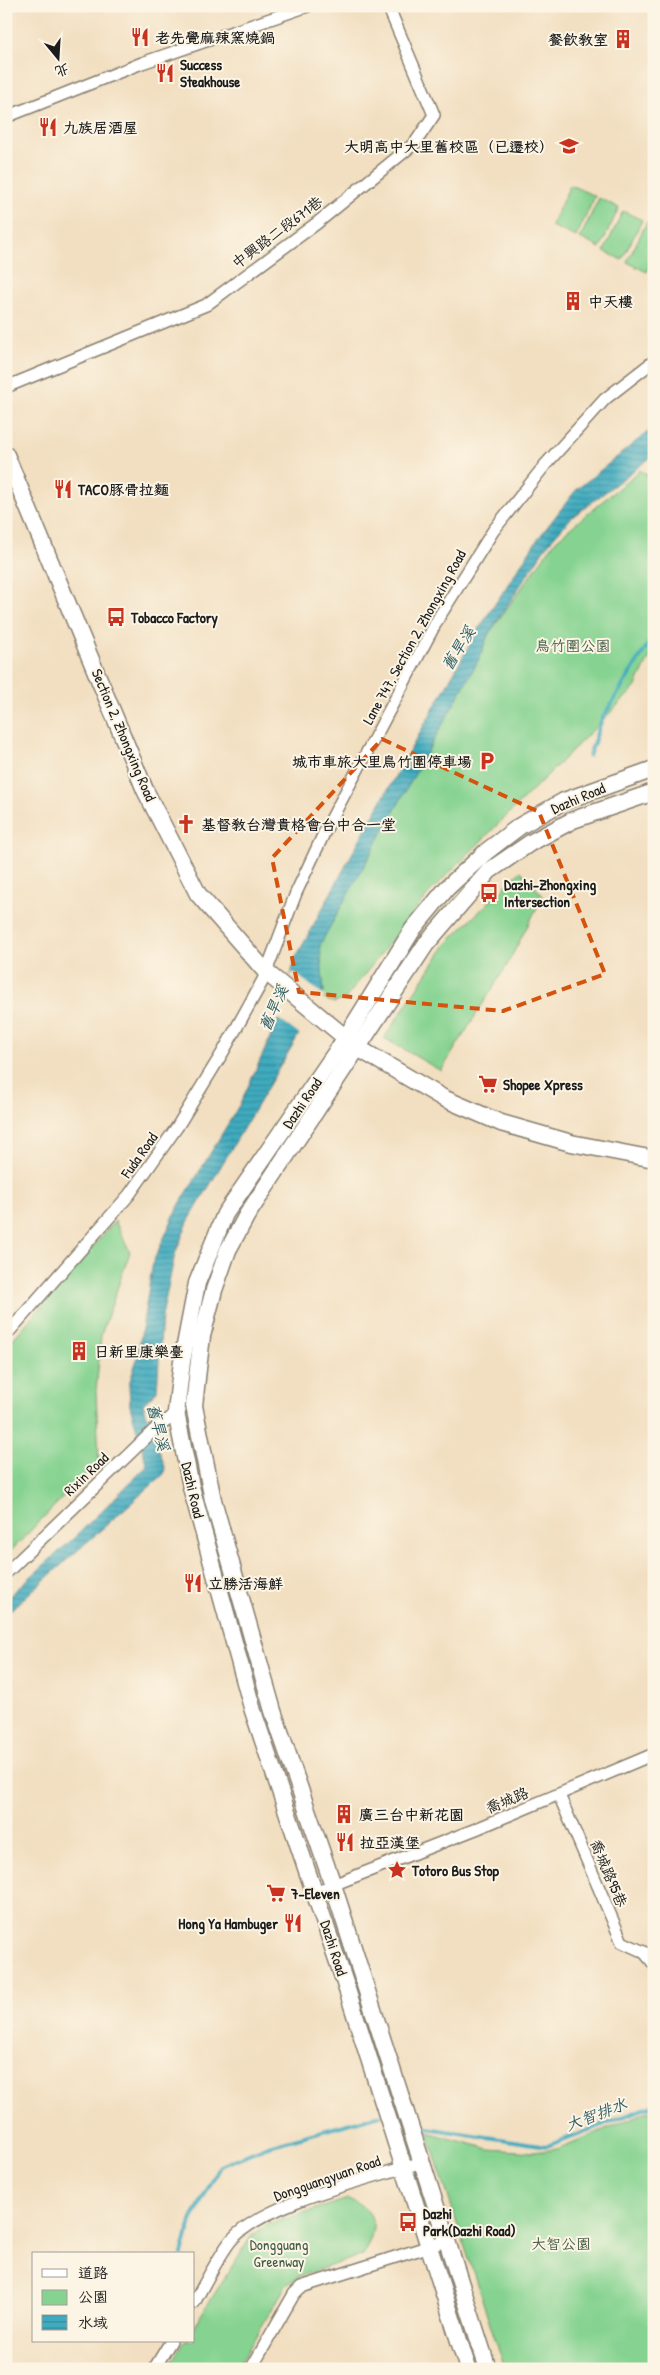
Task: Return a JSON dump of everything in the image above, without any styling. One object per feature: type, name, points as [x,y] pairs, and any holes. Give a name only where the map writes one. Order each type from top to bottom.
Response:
[{"type":"street","points":[[6,117],[142,63],[308,6]]},
{"type":"street","name":"中興路二段671巷","points":[[6,387],[206,305],[317,223],[415,143],[434,115],[388,6]]},
{"type":"street","name":"Lane 747, Section 2, Zhongxing Road","points":[[266,972],[296,893],[326,829],[439,616],[483,545],[545,465],[605,399],[654,361]]},
{"type":"street","name":"Section 2, Zhongxing Road","points":[[6,455],[146,790],[198,894],[266,972],[352,1044]]},
{"type":"street","name":"Dazhi Road","points":[[488,2369],[333,1885],[264,1684],[213,1500],[194,1406],[202,1336],[214,1290],[228,1250],[247,1215],[352,1044],[412,929],[447,888],[487,852],[520,826],[564,801],[654,769]]},
{"type":"street","name":"Dazhi Road","points":[[468,2369],[315,1892],[253,1711],[190,1487],[176,1412],[182,1361],[197,1283],[225,1214],[426,944],[489,871],[530,843],[573,820],[654,792]]},
{"type":"street","name":"Fuda Road","points":[[6,1334],[130,1195],[177,1127],[223,1052],[266,972]]},
{"type":"street","points":[[352,1044],[443,1098],[502,1123],[571,1144],[654,1159]]},
{"type":"street","name":"Rixin Road","points":[[6,1573],[154,1430],[176,1412],[194,1406]]},
{"type":"street","name":"喬城路","points":[[315,1892],[654,1754]]},
{"type":"street","name":"喬城路95巷","points":[[558,1794],[622,1942],[644,1952],[654,1964]]},
{"type":"street","name":"Dongguangyuan Road","points":[[195,2301],[230,2242],[253,2222],[289,2204],[422,2162]]},
{"type":"street","points":[[251,2369],[294,2294],[301,2287],[446,2241]]},
{"type":"street","points":[[154,2369],[170,2342]]},
{"type":"highlighted area","points":[[382,739],[539,812],[605,974],[503,1011],[299,992],[272,858]]},
{"type":"green space","points":[[570,185],[595,196],[576,237],[551,226]]},
{"type":"green space","points":[[599,198],[619,208],[600,248],[580,238]]},
{"type":"green space","points":[[623,211],[642,220],[622,260],[604,251]]},
{"type":"green space","points":[[647,222],[654,226],[654,257],[647,272],[627,262]]},
{"type":"green space","name":"鳥竹圍公園","points":[[640,470],[654,480],[654,648],[635,688],[432,890],[345,999],[334,1003],[322,998],[312,968],[327,923],[488,635],[556,540]]},
{"type":"green space","points":[[521,871],[543,896],[507,965],[441,1071],[384,1038],[447,943]]},
{"type":"green space","points":[[115,1221],[130,1252],[101,1335],[96,1392],[99,1460],[6,1556],[6,1347]]},
{"type":"green space","name":"大智公園","points":[[654,2109],[654,2369],[505,2369],[427,2132],[489,2149],[534,2152],[557,2149]]},
{"type":"green space","name":"Dongguang Greenway","points":[[348,2199],[366,2209],[373,2222],[373,2229],[363,2255],[300,2276],[287,2284],[236,2369],[168,2369],[184,2342],[195,2342],[195,2324],[252,2235],[271,2223]]},
{"type":"water","points":[[654,427],[654,455],[571,518],[547,545],[488,635],[479,659],[320,945],[324,992],[188,1222],[175,1254],[162,1316],[157,1391],[143,1404],[165,1467],[164,1474],[6,1614],[6,1599],[75,1537],[147,1466],[130,1406],[129,1384],[137,1359],[153,1262],[177,1209],[241,1102],[281,1014],[295,959],[366,828],[478,630],[537,540],[576,490]]},
{"type":"pier","points":[[293,972],[325,996],[300,1035],[277,1018],[287,981]]},
{"type":"waterway","points":[[589,756],[602,719],[654,635]]},
{"type":"waterway","name":"大智排水","points":[[427,2128],[547,2146],[654,2105]]},
{"type":"waterway","points":[[183,2252],[191,2221],[220,2166],[265,2147],[380,2115]]},
{"type":"place","name":"老先覺麻辣窯燒鍋","points":[[140,37]]},
{"type":"place","name":"餐飲教室","points":[[623,39]]},
{"type":"place","name":"Success Steakhouse","points":[[165,73]]},
{"type":"place","name":"九族居酒屋","points":[[48,127]]},
{"type":"place","name":"大明高中大里舊校區（已遷校）","points":[[569,146]]},
{"type":"place","name":"中天樓","points":[[573,301]]},
{"type":"place","name":"TACO豚骨拉麵","points":[[63,489]]},
{"type":"place","name":"Tobacco Factory","points":[[116,617]]},
{"type":"place","name":"城市車旅大里鳥竹圍停車場","points":[[487,761]]},
{"type":"place","name":"基督教台灣貴格會台中合一堂","points":[[186,824]]},
{"type":"place","name":"Dazhi-Zhongxing Intersection","points":[[489,893]]},
{"type":"place","name":"Shopee Xpress","points":[[488,1084]]},
{"type":"place","name":"日新里康樂臺","points":[[79,1351]]},
{"type":"place","name":"立勝活海鮮","points":[[193,1583]]},
{"type":"place","name":"廣三台中新花園","points":[[344,1814]]},
{"type":"place","name":"拉亞漢堡","points":[[345,1842]]},
{"type":"place","name":"Totoro Bus Stop","points":[[397,1870]]},
{"type":"place","name":"7-Eleven","points":[[276,1893]]},
{"type":"place","name":"Hong Ya Hambuger","points":[[293,1923]]},
{"type":"place","name":"Dazhi Park(Dazhi Road)","points":[[408,2222]]},
{"type":"water label","name":"舊旱溪","points":[[458,648]]},
{"type":"water label","name":"舊旱溪","points":[[273,1008]]},
{"type":"water label","name":"舊旱溪","points":[[159,1427]]}]
